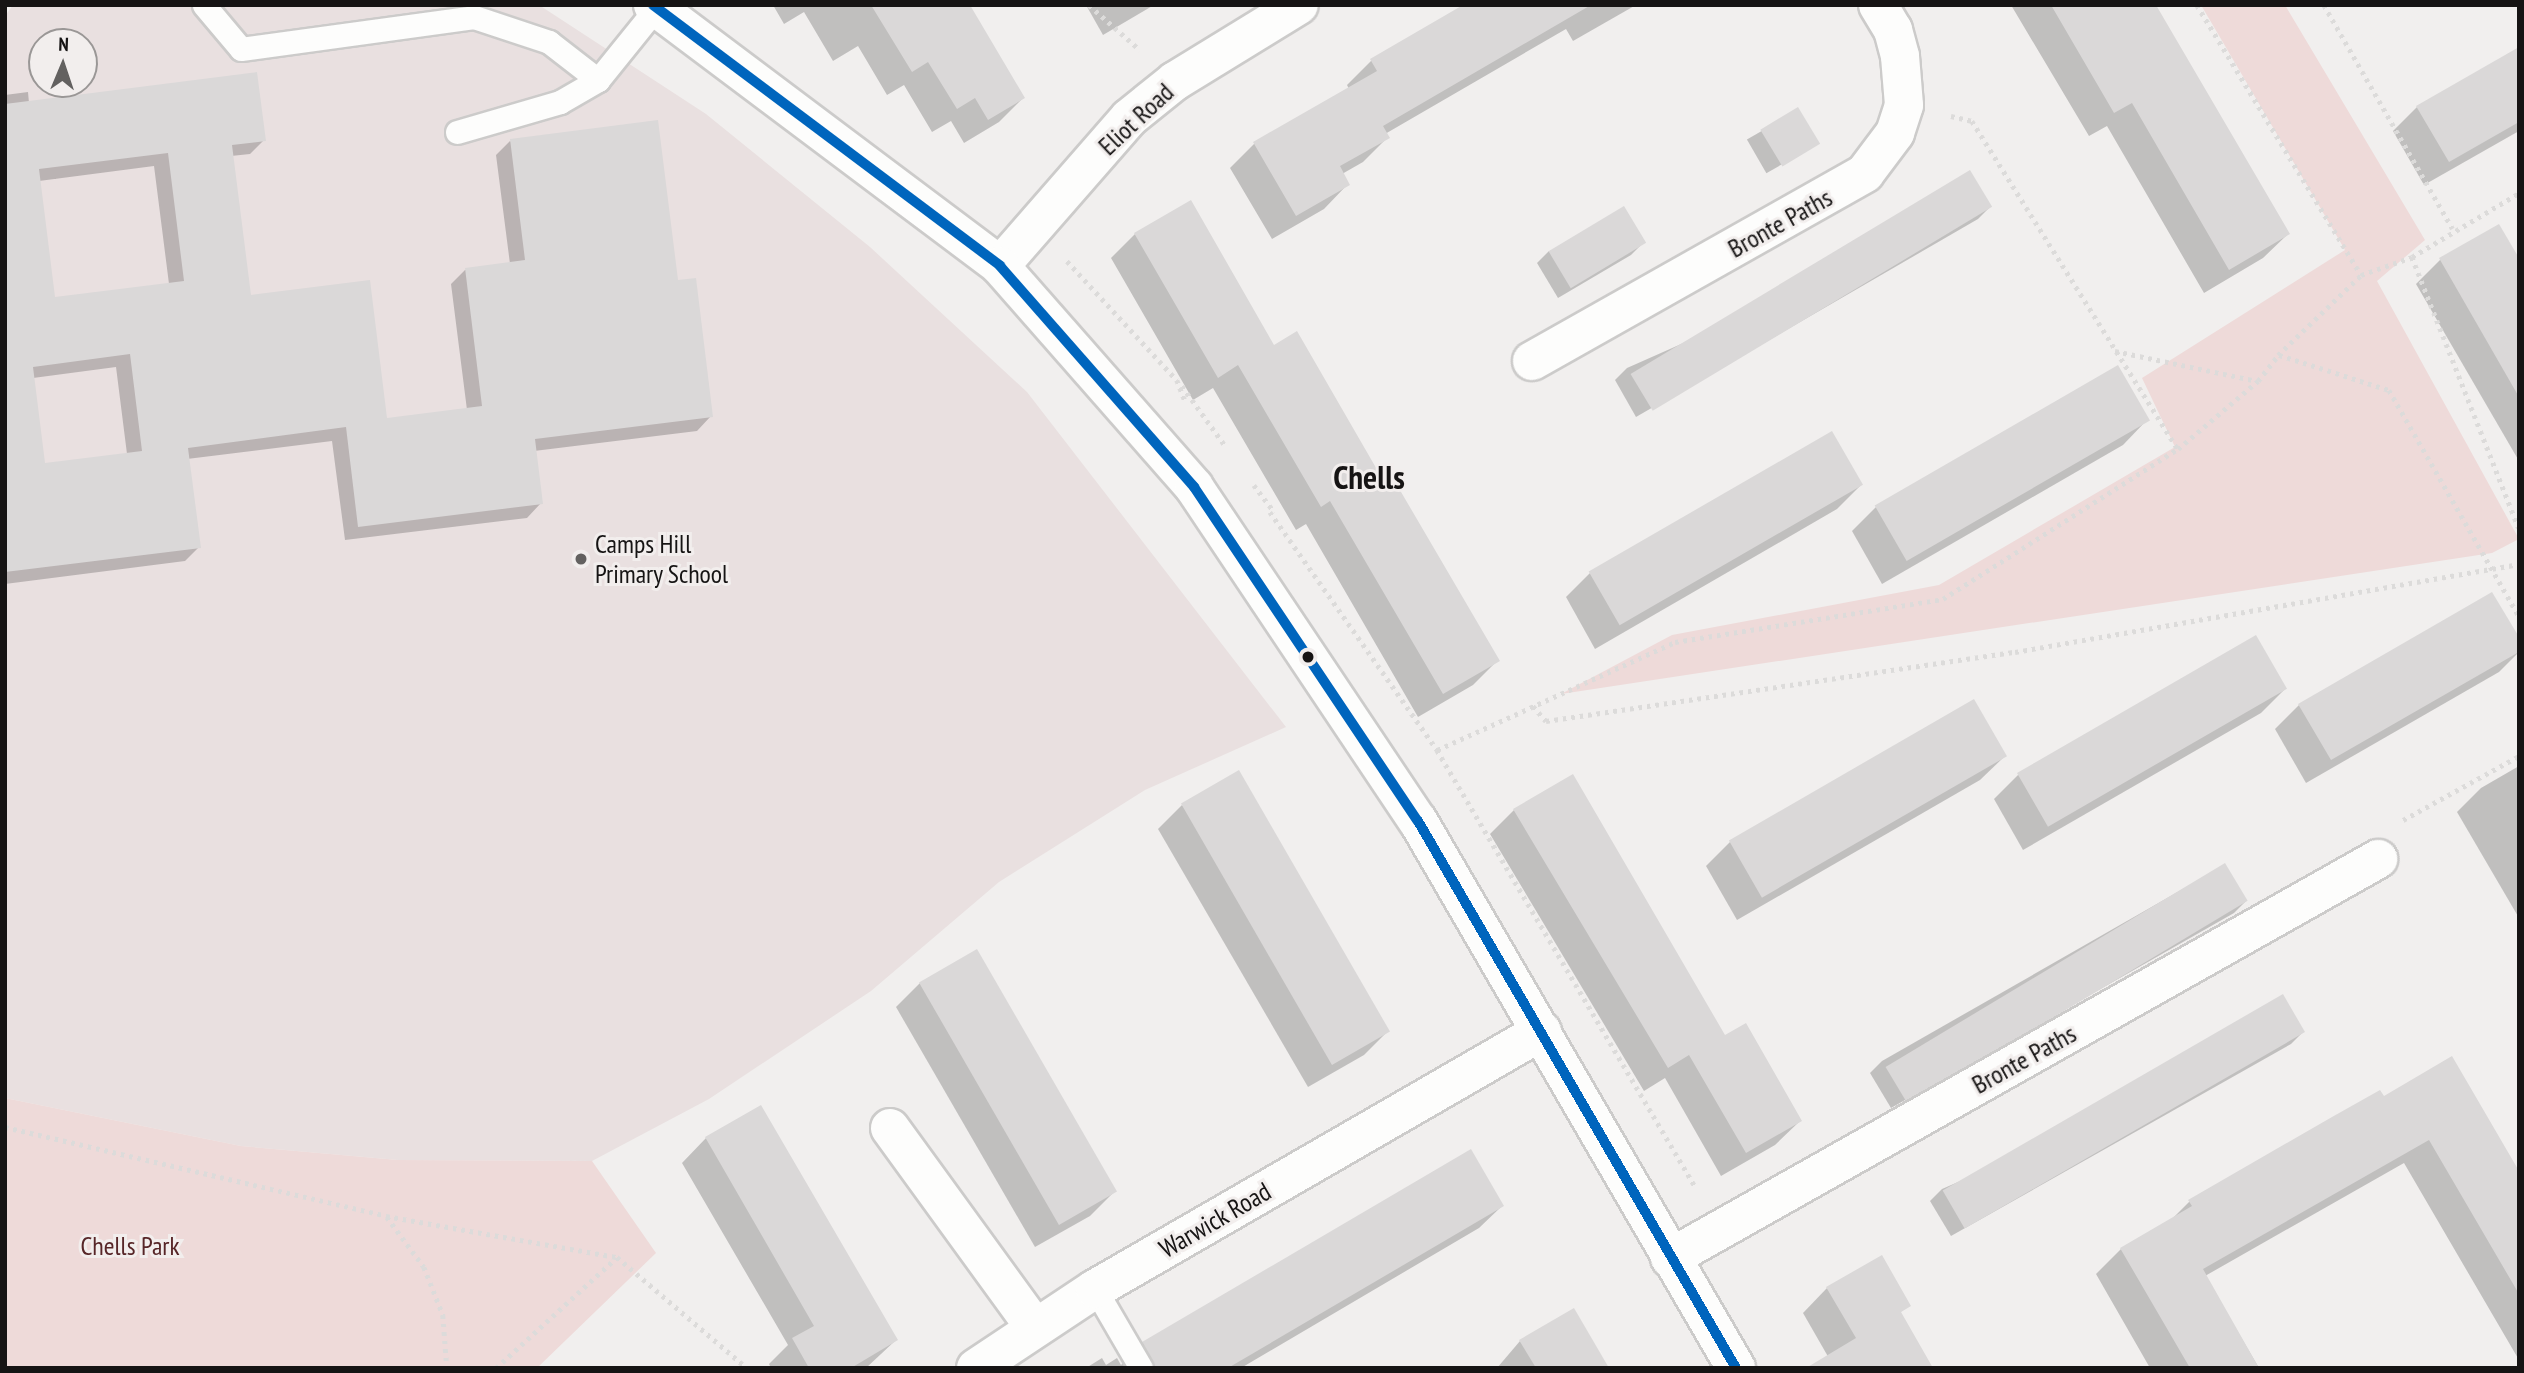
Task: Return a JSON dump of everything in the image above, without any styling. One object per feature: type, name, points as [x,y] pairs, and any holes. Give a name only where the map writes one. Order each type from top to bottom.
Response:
[{"type":"street","name":"Bronte Paths","points":[[1532,361],[1865,173],[1895,133],[1904,105],[1900,55],[1893,30],[1878,5]]},
{"type":"street","points":[[654,6],[1000,266],[1194,487],[1418,821],[1501,969],[1542,1031],[1670,1258],[1736,1368]]},
{"type":"street","name":"Eliot Road","points":[[1000,266],[1129,118],[1175,81],[1290,7]]},
{"type":"street","name":"Bronte Paths","points":[[1670,1258],[2378,859]]},
{"type":"street","name":"Warwick Road","points":[[976,1368],[1034,1326],[1095,1289],[1542,1031]]},
{"type":"street","points":[[890,1128],[1034,1326]]},
{"type":"lane","points":[[204,5],[242,48],[474,17],[550,42],[598,80]]},
{"type":"lane","points":[[457,132],[560,102],[598,80],[654,6]]},
{"type":"lane","points":[[1095,1289],[1141,1368]]},
{"type":"path","points":[[1090,5],[1175,81]]},
{"type":"path","points":[[2197,5],[2361,275]]},
{"type":"path","points":[[2325,5],[2452,229]]},
{"type":"path","points":[[1904,105],[1972,121],[2178,449]]},
{"type":"path","points":[[1437,750],[1675,642],[1943,598],[2178,449],[2258,381],[2278,355],[2361,275],[2412,257],[2452,229],[2519,193]]},
{"type":"path","points":[[2412,257],[2519,528]]},
{"type":"path","points":[[2114,351],[2258,381]]},
{"type":"path","points":[[2278,355],[2389,390],[2519,616]]},
{"type":"path","points":[[1533,706],[1546,721],[1560,719],[2015,652],[2494,571],[2519,564]]},
{"type":"path","points":[[2378,859],[2367,840],[2519,756]]},
{"type":"path","points":[[5,1127],[386,1216],[617,1257],[747,1368]]},
{"type":"path","points":[[386,1216],[424,1267],[443,1315],[447,1368]]},
{"type":"path","points":[[496,1368],[617,1257]]},
{"type":"shaded area","name":"Camps Hill Primary School","points":[[13,5],[539,5],[706,114],[870,247],[1027,392],[1286,727],[1145,790],[999,882],[871,991],[709,1099],[592,1161],[398,1160],[241,1146],[5,1098],[5,16]]},
{"type":"green space","points":[[2201,5],[2285,5],[2425,240],[2377,281],[2519,539],[2492,553],[1561,694],[1672,635],[1939,585],[2175,447],[2142,378],[2345,250]]},
{"type":"green space","name":"Chells Park","points":[[5,1098],[241,1146],[398,1160],[592,1161],[656,1253],[537,1368],[5,1368]]},
{"type":"building","points":[[871,5],[970,5],[1025,98],[988,120],[975,98],[957,109],[928,62],[912,72]]},
{"type":"building","points":[[1463,5],[1591,5],[1383,126],[1390,138],[1340,166],[1350,185],[1296,216],[1253,142],[1377,71],[1370,59]]},
{"type":"building","points":[[2051,5],[2156,5],[2290,234],[2229,270],[2132,103],[2114,113]]},
{"type":"building","points":[[2519,47],[2519,122],[2449,162],[2416,106]]},
{"type":"building","points":[[257,72],[266,141],[232,145],[251,295],[370,280],[387,418],[482,406],[465,268],[525,260],[510,139],[658,120],[678,280],[696,278],[713,417],[535,439],[543,504],[358,527],[346,427],[188,448],[201,548],[5,572],[5,104],[52,98],[98,98],[98,92]],"holes":[[[168,153],[184,281],[55,297],[39,169]],[[130,354],[142,451],[45,463],[33,367]]]},
{"type":"building","points":[[1798,107],[1820,144],[1782,167],[1760,130]]},
{"type":"building","points":[[1970,170],[1992,207],[1653,411],[1631,374]]},
{"type":"building","points":[[1191,200],[1274,345],[1297,331],[1379,473],[1387,468],[1500,661],[1443,694],[1330,501],[1321,507],[1238,365],[1218,378],[1134,233]]},
{"type":"building","points":[[1624,206],[1646,243],[1571,288],[1549,251]]},
{"type":"building","points":[[2499,224],[2519,258],[2519,397],[2439,258]]},
{"type":"building","points":[[2118,365],[2150,420],[1907,561],[1875,506]]},
{"type":"building","points":[[1832,431],[1863,485],[1620,625],[1589,572]]},
{"type":"building","points":[[2492,592],[2519,637],[2519,652],[2331,760],[2298,704]]},
{"type":"building","points":[[2256,635],[2287,689],[2048,827],[2017,773]]},
{"type":"building","points":[[1974,699],[2007,756],[1762,898],[1729,841]]},
{"type":"building","points":[[1239,770],[1390,1032],[1332,1065],[1181,804]]},
{"type":"building","points":[[1573,774],[1725,1035],[1746,1023],[1802,1121],[1746,1153],[1689,1055],[1668,1068],[1513,809]]},
{"type":"building","points":[[2225,863],[2248,901],[1908,1105],[1886,1067]]},
{"type":"building","points":[[977,949],[1117,1191],[1059,1225],[919,982]]},
{"type":"building","points":[[2283,994],[2305,1032],[1965,1229],[1943,1190]]},
{"type":"building","points":[[2452,1056],[2519,1171],[2519,1294],[2429,1140],[2203,1269],[2259,1368],[2190,1368],[2120,1248],[2192,1206],[2188,1200],[2380,1090],[2384,1096]]},
{"type":"building","points":[[761,1105],[898,1340],[851,1368],[809,1368],[792,1338],[814,1326],[705,1137]]},
{"type":"building","points":[[1471,1149],[1504,1206],[1228,1368],[1155,1368],[1142,1342]]},
{"type":"building","points":[[1882,1255],[1911,1306],[1901,1312],[1933,1368],[1806,1368],[1856,1338],[1826,1287]]},
{"type":"building","points":[[1574,1308],[1609,1368],[1536,1368],[1519,1340]]},
{"type":"transit line","points":[[653,5],[1000,266],[1194,487],[1418,821],[1736,1368]]},
{"type":"place","name":"Camps Hill Primary School","points":[[581,559]]},
{"type":"district","name":"Chells","points":[[1369,477]]}]
